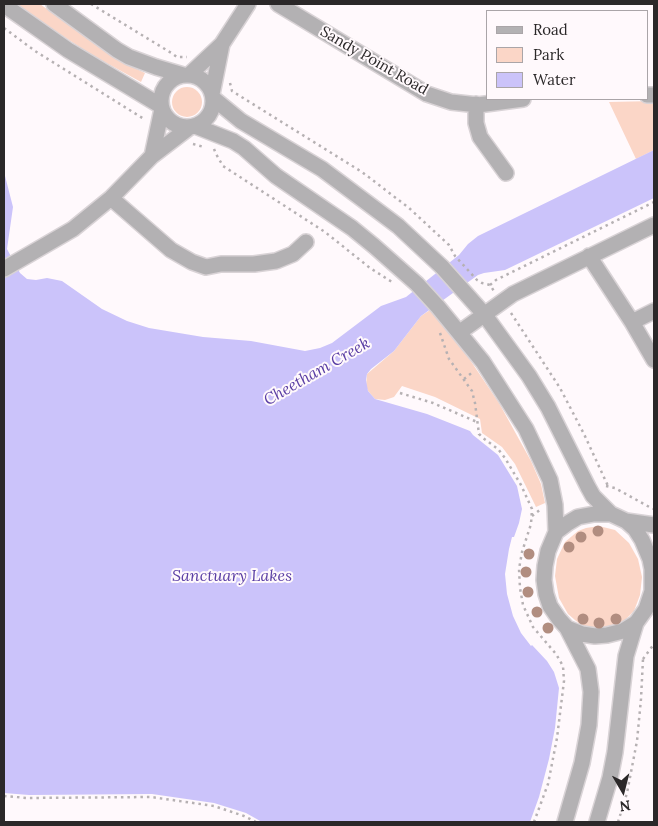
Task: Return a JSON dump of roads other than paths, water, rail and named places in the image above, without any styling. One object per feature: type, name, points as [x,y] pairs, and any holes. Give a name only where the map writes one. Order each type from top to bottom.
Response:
[{"type":"street","points":[[54,4],[129,57],[156,68],[197,77],[204,81],[213,96],[241,121],[322,169],[398,226],[442,267],[484,314],[529,376],[548,407],[593,496],[610,514]]},
{"type":"street","points":[[9,266],[73,229],[112,198],[152,156],[164,138],[203,122],[209,116],[213,96],[211,65],[248,4]]},
{"type":"street","name":"Sandy Point Road","points":[[278,4],[427,94],[451,102],[476,104],[514,100]]},
{"type":"street","points":[[4,5],[68,50],[161,108],[166,117],[173,123],[181,127],[192,127],[233,141],[244,148],[276,176],[352,228],[417,284],[438,306],[460,332],[508,400],[540,458],[552,489],[556,532],[548,551],[545,566],[546,594],[550,606],[567,628],[588,669],[591,692],[589,725],[582,763],[565,822]]},
{"type":"street","points":[[164,138],[161,108],[163,89],[175,78],[211,65]]},
{"type":"street","points":[[476,104],[476,123],[480,137],[506,173]]},
{"type":"street","points":[[112,198],[171,250],[192,262],[206,267],[221,264],[254,264],[276,261],[293,254],[306,242]]},
{"type":"street","points":[[460,332],[513,294],[654,225]]},
{"type":"street","points":[[589,256],[654,360]]},
{"type":"street","points":[[632,322],[654,311]]},
{"type":"street","points":[[556,532],[578,517],[594,514],[610,514],[626,520],[654,525]]},
{"type":"street","points":[[567,628],[582,634],[608,635],[623,631],[636,623],[650,608],[653,578],[650,559],[635,529],[626,520]]},
{"type":"street","points":[[597,822],[610,778],[615,752],[624,666],[636,623]]},
{"type":"water","name":"Sanctuary Lakes","points":[[654,150],[654,198],[505,270],[478,275],[421,316],[394,351],[367,374],[368,391],[375,399],[427,414],[470,431],[498,455],[517,486],[522,509],[509,549],[505,574],[507,594],[513,616],[521,633],[531,646],[547,661],[554,672],[559,688],[555,728],[549,759],[530,822],[262,822],[246,813],[214,803],[152,794],[29,795],[4,793],[4,172],[13,207],[7,249],[20,273],[27,279],[47,278],[62,281],[102,309],[127,321],[149,328],[203,337],[251,341],[305,351],[332,343],[381,306],[406,297],[459,255],[478,236]]},
{"type":"water label","name":"Cheetham Creek","points":[[317,372]]}]
